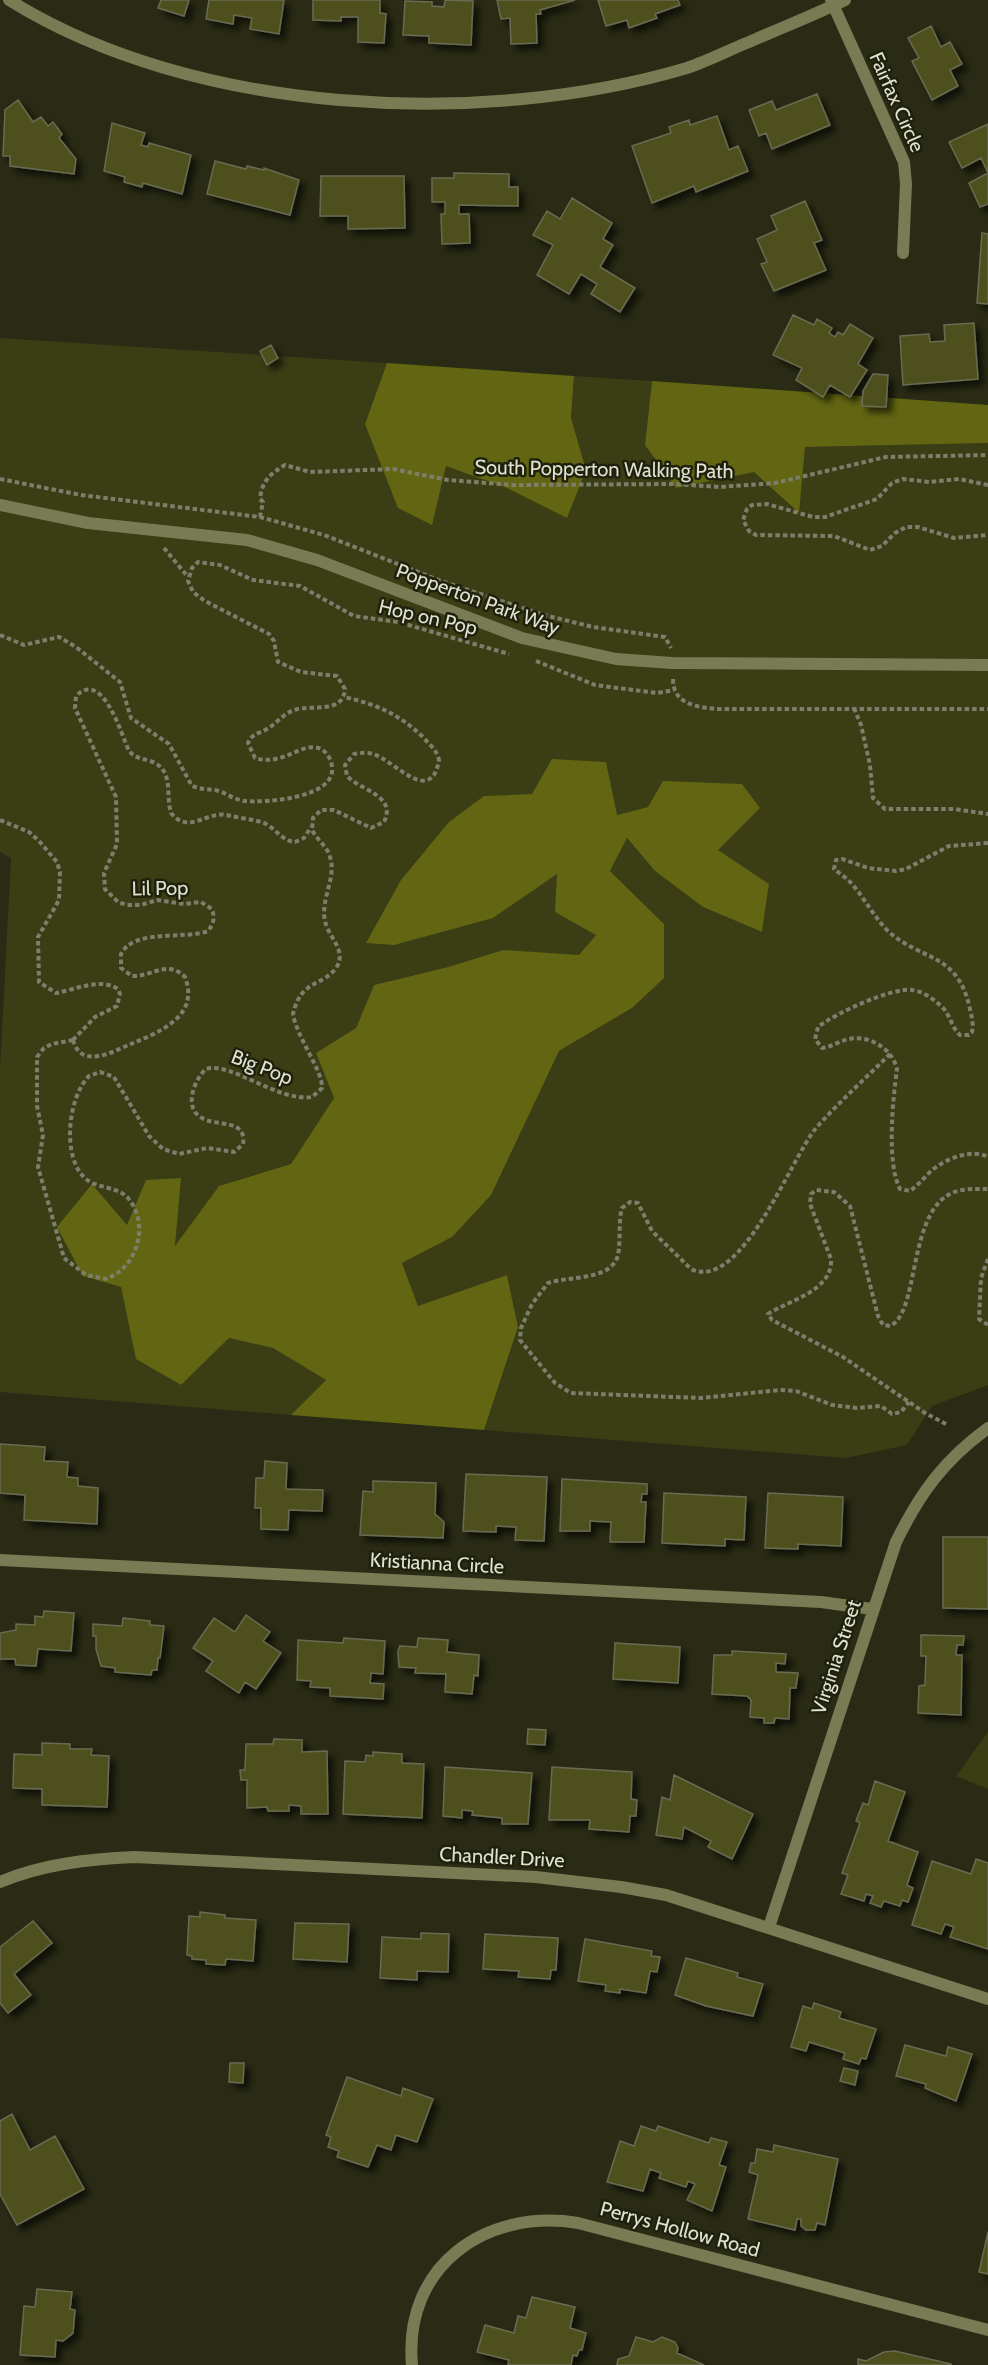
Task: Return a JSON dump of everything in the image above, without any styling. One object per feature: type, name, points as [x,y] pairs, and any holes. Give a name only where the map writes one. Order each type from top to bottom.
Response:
[{"type":"street","points":[[9,0],[110,50],[217,82],[293,97],[410,105],[527,98],[622,84],[688,67],[837,2]]},
{"type":"street","name":"Fairfax Circle","points":[[837,2],[903,162],[906,184],[903,253]]},
{"type":"street","name":"Popperton Park Way","points":[[0,505],[88,523],[247,540],[285,550],[522,638],[616,659],[672,663],[988,665]]},
{"type":"street","name":"Virginia Street","points":[[769,1927],[872,1609],[896,1542],[926,1488],[966,1444],[988,1428]]},
{"type":"street","name":"Kristianna Circle","points":[[0,1560],[821,1602],[872,1609]]},
{"type":"street","name":"Chandler Drive","points":[[0,1882],[49,1867],[92,1859],[135,1857],[581,1881],[666,1895],[988,1999]]},
{"type":"street","name":"Perrys Hollow Road","points":[[412,2365],[412,2331],[415,2315],[428,2285],[454,2254],[473,2239],[494,2229],[535,2219],[578,2223],[988,2330]]},
{"type":"path","name":"South Popperton Walking Path","points":[[260,517],[263,502],[260,499],[261,485],[285,465],[310,472],[393,470],[448,480],[513,485],[675,484],[720,487],[775,483],[886,457],[988,455]]},
{"type":"path","points":[[988,485],[959,479],[929,482],[903,478],[892,483],[877,499],[825,517],[813,517],[767,504],[747,509],[743,520],[749,531],[756,535],[834,536],[870,550],[882,546],[895,533],[906,527],[918,527],[954,538],[988,535]]},
{"type":"path","points":[[162,530],[164,546],[188,577],[190,588],[205,601],[269,634],[274,641],[278,662],[286,668],[337,676],[344,685],[344,697]]},
{"type":"path","name":"Hop on Pop","points":[[188,577],[195,564],[209,561],[253,580],[300,586],[354,616],[398,622],[519,657]]},
{"type":"path","points":[[0,635],[24,645],[53,638],[67,640],[120,682],[131,718],[169,744],[192,786],[241,800],[300,797],[322,787],[329,781],[332,774],[331,762],[320,749],[311,747],[272,761],[255,758],[248,742],[253,735],[268,729],[291,711],[331,706],[344,697]]},
{"type":"path","points":[[530,659],[595,685],[657,693],[674,690]]},
{"type":"path","points":[[673,678],[674,690],[687,704],[716,709],[988,709]]},
{"type":"path","name":"Lil Pop","points":[[73,1040],[78,1051],[84,1056],[101,1055],[175,1023],[187,999],[185,977],[173,969],[165,968],[132,976],[121,968],[121,954],[129,945],[145,939],[208,931],[213,924],[214,916],[212,909],[201,902],[184,904],[157,900],[141,905],[127,905],[118,902],[105,889],[104,873],[117,844],[117,805],[75,708],[76,696],[80,692],[94,691],[103,695],[129,751],[134,757],[150,761],[163,769],[170,788],[171,813],[179,821],[194,823],[211,816],[225,815],[261,822],[285,840],[295,842],[304,838],[312,826]]},
{"type":"path","points":[[312,826],[317,812],[327,809],[334,810],[371,828],[384,822],[387,812],[383,800],[347,776],[345,765],[354,754],[373,754],[390,762],[407,776],[421,780],[431,777],[438,767],[439,760],[435,750],[409,724],[384,708],[344,697]]},
{"type":"path","points":[[854,708],[861,725],[868,755],[873,798],[885,809],[897,811],[954,809],[988,814]]},
{"type":"path","points":[[0,820],[29,832],[57,862],[60,872],[62,894],[38,937],[39,982],[56,993],[76,987],[108,984],[118,989],[120,994],[117,1006],[95,1017],[73,1040]]},
{"type":"path","name":"Big Pop","points":[[73,1040],[52,1044],[44,1048],[37,1057],[37,1106],[43,1135],[38,1167],[64,1258],[86,1275],[106,1279],[131,1259],[138,1243],[140,1230],[135,1210],[125,1195],[88,1181],[75,1161],[70,1144],[71,1125],[77,1095],[89,1076],[105,1072],[114,1077],[149,1136],[163,1149],[173,1154],[207,1148],[234,1152],[243,1144],[244,1136],[239,1129],[225,1123],[202,1119],[195,1111],[192,1093],[206,1069],[222,1067],[251,1082],[298,1097],[312,1097],[322,1088],[321,1076],[303,1046],[293,1014],[305,990],[332,972],[339,958],[338,947],[324,919],[330,856],[312,826]]},
{"type":"path","points":[[988,843],[949,846],[903,871],[868,868],[842,859],[834,862],[834,869],[852,884],[888,930],[901,941],[947,965],[966,991],[973,1027],[969,1035],[957,1032],[950,1017],[939,1004],[926,995],[910,989],[846,1009],[825,1021],[815,1034],[816,1043],[822,1048],[847,1039],[862,1039],[874,1042],[890,1054],[897,1069],[892,1140],[896,1180],[900,1189],[910,1191],[934,1168],[968,1153],[988,1157]]},
{"type":"path","points":[[890,1054],[816,1129],[796,1156],[754,1232],[729,1261],[709,1272],[698,1272],[691,1269],[652,1232],[638,1203],[630,1202],[622,1208],[618,1253],[614,1263],[603,1272],[548,1283],[532,1304],[520,1335],[522,1344],[555,1383],[571,1393],[701,1398],[781,1390],[796,1391],[832,1405],[857,1408],[881,1406],[892,1414],[901,1412],[909,1402]]},
{"type":"path","points":[[946,1424],[843,1357],[769,1317],[770,1313],[797,1300],[821,1283],[832,1268],[831,1259],[810,1204],[811,1194],[820,1189],[834,1192],[850,1206],[878,1316],[883,1325],[890,1326],[903,1313],[918,1246],[937,1204],[957,1191],[988,1189]]},
{"type":"path","points":[[988,1259],[981,1278],[979,1320],[988,1325]]},
{"type":"green space","points":[[0,338],[387,363],[365,424],[431,525],[446,465],[507,488],[566,517],[586,470],[571,418],[574,376],[652,381],[645,445],[676,488],[754,471],[798,513],[805,447],[988,443],[988,1385],[932,1406],[907,1445],[846,1458],[484,1430],[518,1327],[507,1275],[418,1307],[402,1263],[452,1237],[526,1118],[559,1051],[632,1008],[664,924],[610,871],[627,838],[655,871],[703,907],[762,932],[769,884],[717,850],[760,808],[648,807],[617,815],[532,795],[484,796],[493,918],[558,873],[596,935],[579,956],[503,950],[448,967],[374,985],[356,1028],[316,1053],[334,1098],[291,1164],[219,1186],[175,1247],[180,1178],[127,1225],[93,1185],[83,1276],[121,1287],[137,1359],[181,1385],[229,1338],[273,1348],[326,1380],[291,1415],[0,1392],[0,1069],[11,858],[0,852]]},
{"type":"green space","points":[[988,1732],[988,1789],[956,1776]]},
{"type":"shaded area","points":[[387,363],[574,376],[571,418],[586,470],[567,518],[507,488],[446,466],[432,525],[398,508],[365,424]]},
{"type":"shaded area","points":[[652,381],[988,405],[988,443],[805,447],[799,513],[754,472],[676,488],[645,445]]},
{"type":"shaded area","points":[[552,759],[606,762],[617,815],[648,807],[663,781],[742,784],[760,808],[718,850],[769,884],[762,932],[703,907],[655,871],[627,838],[610,871],[664,924],[664,978],[632,1008],[559,1051],[491,1195],[452,1237],[402,1263],[418,1306],[507,1275],[518,1327],[484,1430],[291,1415],[326,1380],[273,1348],[229,1338],[181,1385],[136,1359],[121,1287],[83,1276],[57,1227],[92,1184],[127,1225],[146,1180],[181,1178],[175,1246],[219,1186],[291,1164],[334,1098],[316,1053],[356,1028],[374,985],[448,967],[503,950],[579,955],[596,935],[555,912],[557,874],[493,918],[394,945],[366,943],[401,880],[449,822],[484,796],[532,794]]},
{"type":"building","points":[[161,0],[189,0],[184,16],[158,8]]},
{"type":"building","points":[[209,0],[284,0],[279,34],[250,29],[252,18],[234,15],[233,24],[206,19]]},
{"type":"building","points":[[313,0],[380,0],[380,13],[386,14],[384,43],[358,42],[358,17],[341,17],[341,21],[313,20]]},
{"type":"building","points":[[445,0],[473,1],[471,45],[429,43],[429,36],[403,35],[405,1],[432,2],[432,6],[444,7]]},
{"type":"building","points":[[497,0],[575,0],[540,10],[541,14],[536,14],[537,43],[511,44],[510,18],[501,19]]},
{"type":"building","points":[[598,0],[678,0],[680,5],[655,14],[657,18],[629,28],[627,20],[606,26]]},
{"type":"building","points":[[931,26],[941,47],[950,42],[962,64],[950,70],[958,86],[932,100],[912,61],[919,58],[908,38]]},
{"type":"building","points":[[817,94],[830,125],[772,149],[766,133],[759,136],[749,110],[772,101],[776,110]]},
{"type":"building","points":[[18,100],[33,122],[41,117],[48,126],[53,122],[62,134],[59,138],[76,159],[74,174],[10,166],[10,156],[3,156],[5,110]]},
{"type":"building","points":[[717,116],[729,150],[738,146],[748,171],[696,192],[694,186],[652,203],[632,146],[671,133],[669,127],[689,120],[690,125]]},
{"type":"building","points":[[112,123],[145,133],[141,145],[148,147],[149,143],[191,155],[182,194],[143,183],[142,187],[124,182],[125,177],[104,171]]},
{"type":"building","points":[[988,124],[988,173],[981,158],[962,168],[949,142]]},
{"type":"building","points":[[215,161],[246,169],[247,166],[264,170],[264,168],[299,180],[290,215],[207,194]]},
{"type":"building","points":[[454,173],[509,174],[509,187],[518,187],[518,206],[459,205],[459,214],[469,214],[470,243],[442,244],[441,214],[445,214],[445,202],[432,202],[432,178],[454,178]]},
{"type":"building","points":[[988,173],[988,204],[980,207],[969,183]]},
{"type":"building","points":[[321,176],[404,176],[405,228],[348,229],[348,216],[320,216]]},
{"type":"building","points":[[572,198],[612,223],[603,239],[613,245],[600,267],[635,288],[620,312],[591,294],[597,284],[581,274],[569,294],[537,275],[553,245],[533,235],[547,211],[560,219]]},
{"type":"building","points":[[805,201],[822,240],[814,243],[826,270],[774,291],[761,264],[767,262],[757,239],[777,230],[771,216]]},
{"type":"building","points":[[982,233],[988,234],[988,304],[977,303]]},
{"type":"building","points":[[793,315],[814,325],[817,319],[832,328],[829,333],[835,337],[838,332],[843,335],[850,324],[873,338],[858,364],[867,370],[850,397],[830,385],[823,397],[796,380],[802,368],[773,355]]},
{"type":"building","points":[[974,323],[978,379],[903,385],[900,336],[929,334],[930,342],[945,341],[944,325]]},
{"type":"building","points":[[271,345],[278,358],[267,365],[260,351]]},
{"type":"building","points":[[873,374],[888,375],[886,407],[862,406],[863,391]]},
{"type":"building","points":[[0,1444],[45,1447],[44,1461],[68,1462],[67,1477],[78,1478],[78,1486],[98,1488],[97,1524],[24,1520],[25,1495],[0,1493]]},
{"type":"building","points":[[265,1461],[287,1463],[286,1489],[323,1490],[322,1511],[289,1510],[288,1530],[261,1529],[261,1508],[255,1508],[256,1478],[264,1478]]},
{"type":"building","points":[[466,1474],[547,1477],[544,1541],[515,1540],[516,1527],[496,1526],[496,1532],[463,1531]]},
{"type":"building","points":[[562,1479],[647,1484],[647,1494],[642,1494],[641,1502],[646,1502],[644,1542],[610,1542],[611,1522],[590,1521],[590,1531],[560,1531]]},
{"type":"building","points":[[373,1481],[436,1483],[435,1514],[444,1522],[443,1538],[360,1535],[363,1491],[373,1492]]},
{"type":"building","points":[[664,1493],[746,1497],[744,1540],[725,1539],[725,1546],[662,1543]]},
{"type":"building","points":[[768,1493],[843,1497],[841,1546],[798,1544],[798,1549],[765,1548]]},
{"type":"building","points":[[943,1537],[988,1537],[988,1609],[943,1608]]},
{"type":"building","points":[[44,1611],[74,1613],[71,1651],[38,1649],[36,1666],[16,1665],[15,1659],[0,1659],[0,1633],[16,1630],[16,1624],[35,1625],[35,1616],[43,1617]]},
{"type":"building","points":[[246,1615],[270,1632],[263,1641],[281,1653],[256,1689],[245,1682],[239,1693],[206,1671],[213,1661],[193,1648],[214,1618],[235,1632]]},
{"type":"building","points":[[123,1618],[150,1621],[150,1625],[164,1626],[157,1670],[152,1670],[151,1675],[115,1672],[115,1668],[101,1666],[96,1649],[96,1636],[93,1636],[93,1624],[122,1626]]},
{"type":"building","points":[[921,1635],[964,1636],[963,1645],[957,1645],[956,1655],[962,1655],[961,1715],[918,1713],[919,1686],[925,1685],[926,1656],[921,1656]]},
{"type":"building","points":[[344,1638],[385,1641],[383,1674],[371,1673],[370,1683],[384,1684],[383,1699],[330,1696],[330,1688],[310,1687],[311,1681],[297,1680],[298,1640],[343,1643]]},
{"type":"building","points":[[418,1638],[448,1640],[447,1652],[479,1655],[478,1676],[474,1675],[472,1694],[445,1692],[446,1674],[415,1673],[416,1668],[399,1667],[400,1646],[417,1647]]},
{"type":"building","points":[[615,1643],[680,1647],[678,1683],[613,1679]]},
{"type":"building","points":[[732,1651],[786,1654],[785,1664],[776,1663],[776,1672],[798,1673],[796,1688],[790,1688],[789,1719],[775,1718],[774,1723],[764,1723],[764,1718],[750,1717],[751,1700],[747,1696],[712,1694],[714,1655],[732,1655]]},
{"type":"building","points":[[528,1729],[546,1730],[545,1745],[527,1744]]},
{"type":"building","points":[[274,1739],[302,1740],[302,1752],[327,1751],[328,1814],[301,1814],[301,1806],[289,1805],[289,1811],[268,1811],[267,1807],[247,1808],[247,1780],[241,1780],[240,1770],[245,1770],[246,1744],[273,1744]]},
{"type":"building","points":[[42,1743],[70,1744],[70,1749],[92,1749],[91,1755],[109,1756],[107,1807],[42,1805],[42,1789],[13,1788],[14,1754],[42,1755]]},
{"type":"building","points":[[373,1752],[402,1754],[402,1763],[424,1764],[422,1818],[343,1814],[345,1761],[365,1762],[366,1755],[373,1756]]},
{"type":"building","points":[[445,1767],[532,1773],[528,1824],[502,1824],[502,1818],[472,1815],[473,1811],[462,1810],[462,1818],[443,1816]]},
{"type":"building","points":[[552,1767],[632,1772],[631,1799],[637,1800],[636,1816],[630,1816],[629,1832],[589,1829],[590,1820],[549,1820]]},
{"type":"building","points":[[674,1775],[753,1814],[732,1859],[708,1847],[711,1841],[684,1827],[682,1839],[656,1835],[662,1797],[670,1800]]},
{"type":"building","points":[[875,1781],[905,1792],[888,1841],[918,1852],[907,1885],[913,1888],[908,1902],[902,1900],[900,1906],[884,1901],[881,1907],[870,1903],[873,1896],[866,1894],[864,1901],[841,1894],[848,1875],[842,1873],[860,1823],[856,1821],[863,1803],[868,1805]]},
{"type":"building","points":[[976,1859],[988,1863],[988,1949],[950,1937],[954,1927],[945,1924],[941,1934],[912,1925],[932,1861],[971,1874]]},
{"type":"building","points":[[200,1912],[225,1915],[225,1918],[256,1920],[253,1961],[226,1959],[225,1965],[206,1964],[206,1960],[192,1959],[192,1956],[187,1955],[189,1916],[200,1917]]},
{"type":"building","points":[[33,1921],[52,1943],[14,1974],[31,1995],[8,2013],[0,2003],[0,1947]]},
{"type":"building","points":[[295,1923],[349,1924],[347,1962],[293,1959]]},
{"type":"building","points":[[421,1933],[449,1934],[448,1972],[417,1971],[417,1980],[380,1978],[382,1937],[421,1939]]},
{"type":"building","points":[[485,1934],[558,1938],[556,1970],[551,1970],[550,1979],[518,1977],[519,1971],[483,1969]]},
{"type":"building","points":[[585,1939],[652,1951],[651,1956],[660,1957],[657,1972],[650,1971],[646,1993],[620,1989],[620,1993],[605,1991],[606,1985],[578,1981]]},
{"type":"building","points":[[686,1958],[738,1973],[737,1977],[763,1984],[753,2016],[706,2006],[675,1995]]},
{"type":"building","points":[[814,2003],[841,2012],[839,2018],[876,2029],[866,2059],[861,2058],[859,2064],[843,2059],[845,2053],[809,2042],[806,2051],[791,2047],[803,2006],[812,2009]]},
{"type":"building","points":[[905,2045],[946,2056],[948,2047],[972,2054],[956,2101],[925,2088],[926,2084],[896,2076]]},
{"type":"building","points":[[230,2063],[244,2063],[243,2083],[229,2082]]},
{"type":"building","points":[[844,2068],[858,2071],[855,2085],[840,2081]]},
{"type":"building","points":[[347,2077],[401,2096],[403,2088],[433,2099],[417,2142],[396,2135],[391,2150],[377,2145],[368,2167],[337,2157],[339,2151],[328,2147],[331,2137],[326,2135]]},
{"type":"building","points":[[12,2114],[30,2150],[55,2136],[84,2189],[17,2225],[0,2194],[0,2121]]},
{"type":"building","points":[[641,2126],[656,2131],[658,2126],[709,2143],[711,2138],[727,2142],[719,2165],[726,2167],[712,2211],[687,2200],[695,2184],[688,2181],[686,2187],[659,2178],[661,2173],[650,2169],[643,2191],[607,2182],[620,2141],[634,2146]]},
{"type":"building","points":[[774,2145],[838,2159],[825,2225],[817,2223],[815,2230],[806,2230],[801,2226],[801,2219],[797,2219],[795,2230],[748,2219],[758,2175],[749,2172],[751,2163],[755,2163],[757,2149],[773,2152]]},
{"type":"building","points":[[988,2232],[988,2274],[979,2272]]},
{"type":"building","points":[[37,2289],[72,2292],[70,2309],[75,2310],[73,2333],[63,2341],[56,2340],[55,2357],[20,2355],[24,2306],[35,2307]]},
{"type":"building","points":[[532,2297],[575,2307],[570,2328],[586,2333],[582,2350],[579,2350],[577,2356],[573,2355],[571,2365],[508,2365],[509,2360],[477,2352],[485,2325],[514,2333],[518,2316],[526,2318]]},
{"type":"building","points":[[636,2337],[653,2342],[662,2337],[675,2342],[678,2348],[677,2353],[704,2365],[617,2365],[618,2359],[629,2356]]},
{"type":"building","points":[[895,2351],[951,2365],[858,2365],[858,2359],[866,2361],[884,2352]]}]
